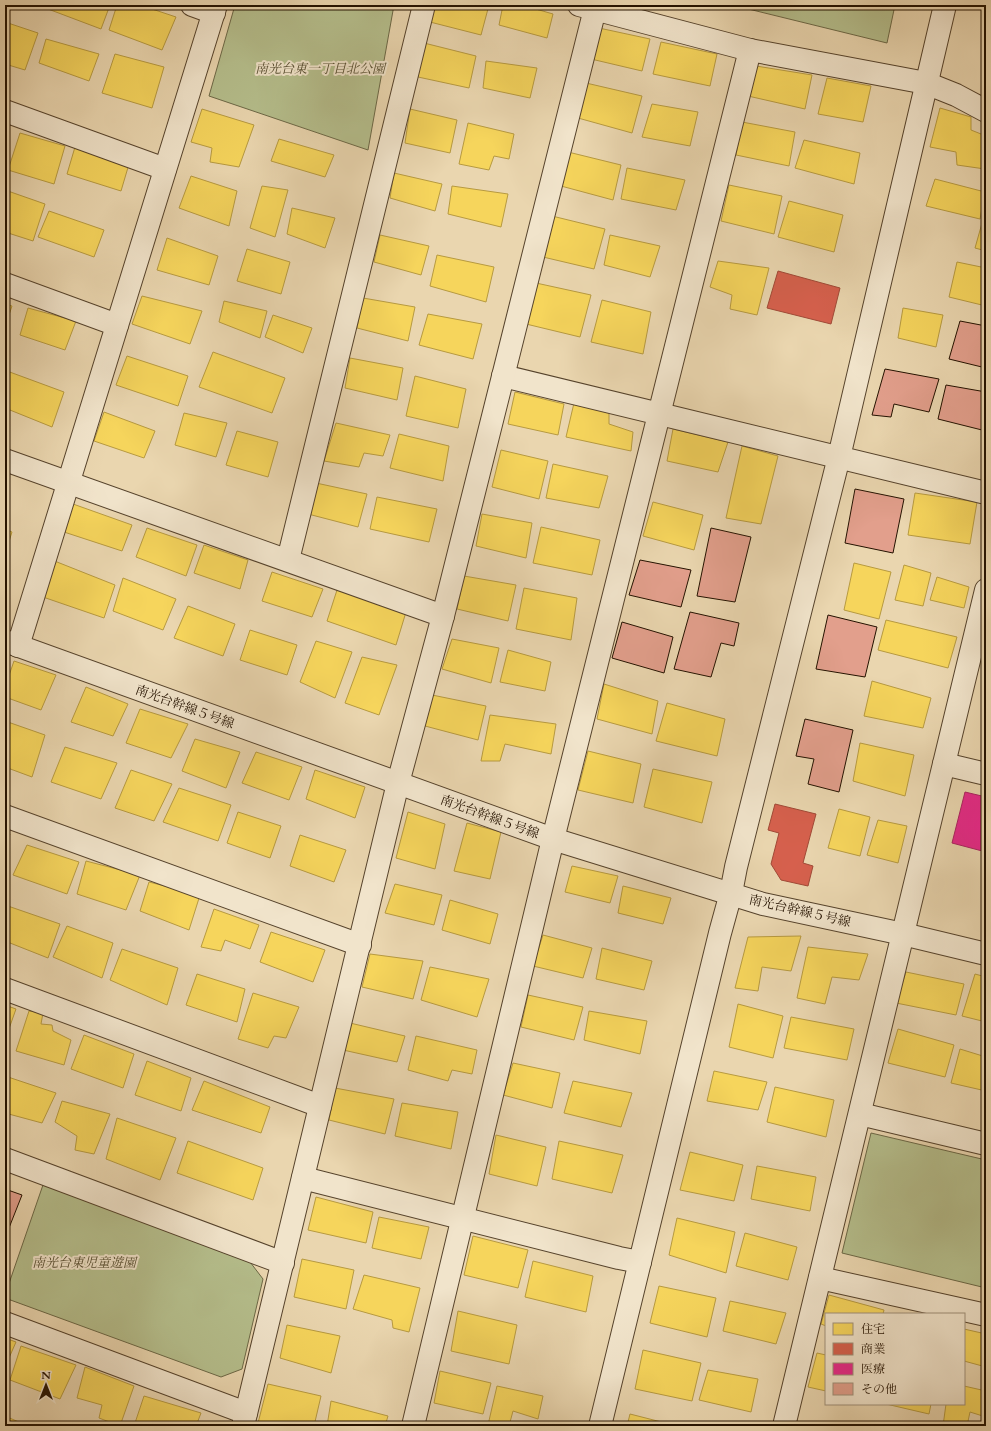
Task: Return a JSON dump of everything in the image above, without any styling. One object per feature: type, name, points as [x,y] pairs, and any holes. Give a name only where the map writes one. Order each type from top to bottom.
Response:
[{"type":"street","points":[[12,644],[68,482],[215,9],[192,5]]},
{"type":"street","points":[[288,560],[424,5]]},
{"type":"street","points":[[600,1426],[718,940],[731,893],[736,867],[839,457],[945,5]]},
{"type":"street","points":[[5,1323],[245,1420],[398,783],[443,616],[503,376],[587,7],[750,50],[926,83],[956,95],[986,111]]},
{"type":"street","points":[[413,1426],[554,839],[750,50]]},
{"type":"street","points":[[5,111],[165,169]]},
{"type":"street","points":[[5,284],[117,325]]},
{"type":"street","points":[[503,376],[986,493]]},
{"type":"street","points":[[5,460],[443,616]]},
{"type":"street","points":[[784,1426],[986,590]]},
{"type":"street","name":"南光台幹線５号線","points":[[12,644],[554,839],[764,904],[903,934],[986,954]]},
{"type":"street","points":[[944,764],[986,774]]},
{"type":"street","points":[[5,816],[360,945]]},
{"type":"street","points":[[5,989],[320,1106]]},
{"type":"street","points":[[860,1114],[986,1144]]},
{"type":"street","points":[[5,1159],[282,1263]]},
{"type":"street","points":[[303,1178],[618,1258],[640,1262]]},
{"type":"street","points":[[820,1278],[986,1315]]},
{"type":"green space","name":"南光台東一丁目北公園","points":[[235,5],[394,5],[368,150],[209,96]]},
{"type":"green space","points":[[732,5],[895,5],[887,43]]},
{"type":"green space","points":[[871,1133],[986,1160],[986,1288],[842,1253]]},
{"type":"green space","name":"南光台東児童遊園","points":[[44,1182],[247,1258],[263,1279],[242,1369],[221,1377],[5,1298]]},
{"type":"building: 住宅","points":[[50,5],[110,5],[101,29],[48,9]]},
{"type":"building: 住宅","points":[[117,5],[140,5],[176,17],[162,50],[109,30]]},
{"type":"building: 住宅","points":[[435,5],[489,5],[481,35],[430,22]]},
{"type":"building: 住宅","points":[[503,5],[522,5],[553,14],[547,38],[499,25]]},
{"type":"building: 住宅","points":[[5,22],[38,33],[25,70],[5,64]]},
{"type":"building: 住宅","points":[[599,28],[650,39],[642,71],[591,59]]},
{"type":"building: 住宅","points":[[46,39],[99,54],[89,81],[39,63]]},
{"type":"building: 住宅","points":[[661,42],[717,54],[710,86],[653,74]]},
{"type":"building: 住宅","points":[[424,43],[476,56],[469,88],[418,77]]},
{"type":"building: 住宅","points":[[115,54],[164,67],[152,108],[102,93]]},
{"type":"building: 住宅","points":[[486,61],[537,68],[530,98],[483,88]]},
{"type":"building: 住宅","points":[[756,66],[812,75],[805,109],[748,96]]},
{"type":"building: 住宅","points":[[827,78],[871,86],[863,122],[818,114]]},
{"type":"building: 住宅","points":[[586,83],[642,96],[632,133],[578,118]]},
{"type":"building: 住宅","points":[[652,104],[698,112],[690,146],[642,137]]},
{"type":"building: 住宅","points":[[940,108],[971,117],[971,130],[986,136],[985,169],[957,165],[956,152],[930,147]]},
{"type":"building: 住宅","points":[[202,109],[254,125],[239,167],[210,162],[212,148],[191,142]]},
{"type":"building: 住宅","points":[[410,109],[457,120],[450,153],[405,143]]},
{"type":"building: 住宅","points":[[742,122],[795,132],[789,166],[736,155]]},
{"type":"building: 住宅","points":[[468,123],[514,134],[509,159],[494,156],[489,170],[459,164]]},
{"type":"building: 住宅","points":[[20,133],[65,146],[54,184],[8,170]]},
{"type":"building: 住宅","points":[[279,139],[334,155],[325,177],[271,161]]},
{"type":"building: 住宅","points":[[804,140],[860,153],[854,184],[795,168]]},
{"type":"building: 住宅","points":[[75,147],[129,164],[121,191],[67,174]]},
{"type":"building: 住宅","points":[[568,152],[621,165],[613,200],[561,186]]},
{"type":"building: 住宅","points":[[627,168],[685,180],[676,210],[621,199]]},
{"type":"building: 住宅","points":[[394,173],[442,184],[435,211],[390,198]]},
{"type":"building: 住宅","points":[[191,176],[237,191],[229,226],[179,208]]},
{"type":"building: 住宅","points":[[935,179],[985,192],[980,219],[926,206]]},
{"type":"building: 住宅","points":[[729,185],[782,196],[774,234],[721,221]]},
{"type":"building: 住宅","points":[[262,186],[288,190],[275,237],[250,228]]},
{"type":"building: 住宅","points":[[452,186],[508,194],[501,227],[448,214]]},
{"type":"building: 住宅","points":[[5,190],[45,204],[33,241],[5,232]]},
{"type":"building: 住宅","points":[[789,201],[843,215],[834,252],[778,237]]},
{"type":"building: 住宅","points":[[292,208],[335,218],[325,248],[287,234]]},
{"type":"building: 住宅","points":[[986,209],[986,251],[975,248]]},
{"type":"building: 住宅","points":[[49,211],[104,230],[94,257],[38,237]]},
{"type":"building: 住宅","points":[[552,216],[605,229],[594,269],[543,257]]},
{"type":"building: 住宅","points":[[380,235],[429,246],[421,275],[374,262]]},
{"type":"building: 住宅","points":[[610,235],[660,246],[650,277],[604,265]]},
{"type":"building: 住宅","points":[[167,238],[218,256],[209,285],[157,270]]},
{"type":"building: 住宅","points":[[247,249],[290,262],[281,294],[237,281]]},
{"type":"building: 住宅","points":[[437,255],[494,267],[486,302],[430,286]]},
{"type":"building: 住宅","points":[[718,261],[769,268],[757,315],[730,309],[732,295],[710,287]]},
{"type":"building: 住宅","points":[[957,262],[986,268],[986,306],[949,297]]},
{"type":"building: 住宅","points":[[536,283],[591,295],[580,337],[526,324]]},
{"type":"building: 住宅","points":[[142,296],[202,311],[190,344],[132,324]]},
{"type":"building: 住宅","points":[[363,298],[415,307],[408,341],[357,328]]},
{"type":"building: 住宅","points":[[602,300],[651,312],[643,354],[591,342]]},
{"type":"building: 住宅","points":[[224,301],[267,311],[260,338],[219,322]]},
{"type":"building: 住宅","points":[[5,304],[12,306],[5,327]]},
{"type":"building: 住宅","points":[[28,308],[76,321],[65,350],[20,335]]},
{"type":"building: 住宅","points":[[903,308],[943,315],[936,347],[898,338]]},
{"type":"building: 住宅","points":[[428,314],[482,324],[473,359],[419,345]]},
{"type":"building: 住宅","points":[[273,315],[312,328],[303,353],[265,337]]},
{"type":"building: 住宅","points":[[213,352],[285,378],[272,413],[199,387]]},
{"type":"building: 住宅","points":[[127,356],[188,376],[178,406],[116,385]]},
{"type":"building: 住宅","points":[[350,358],[403,368],[397,400],[345,388]]},
{"type":"building: 住宅","points":[[7,371],[64,392],[52,427],[5,408],[5,376]]},
{"type":"building: 住宅","points":[[415,376],[466,389],[458,428],[406,416]]},
{"type":"building: 住宅","points":[[515,392],[564,404],[558,435],[508,424]]},
{"type":"building: 住宅","points":[[574,403],[609,410],[609,424],[633,432],[631,451],[566,437]]},
{"type":"building: 住宅","points":[[104,412],[155,431],[144,458],[94,441]]},
{"type":"building: 住宅","points":[[184,413],[227,423],[216,457],[175,445]]},
{"type":"building: 住宅","points":[[336,423],[390,435],[383,456],[364,453],[359,467],[324,461]]},
{"type":"building: 住宅","points":[[673,429],[728,442],[718,472],[667,461]]},
{"type":"building: 住宅","points":[[237,431],[278,442],[268,477],[226,465]]},
{"type":"building: 住宅","points":[[399,434],[449,446],[443,481],[390,468]]},
{"type":"building: 住宅","points":[[742,446],[778,456],[761,524],[726,518]]},
{"type":"building: 住宅","points":[[501,450],[548,461],[539,499],[492,487]]},
{"type":"building: 住宅","points":[[553,464],[608,476],[599,508],[546,498]]},
{"type":"building: 住宅","points":[[316,483],[367,494],[358,527],[308,514]]},
{"type":"building: 住宅","points":[[915,493],[977,502],[970,544],[908,535]]},
{"type":"building: 住宅","points":[[377,497],[437,509],[429,542],[370,529]]},
{"type":"building: 住宅","points":[[653,502],[703,515],[694,550],[643,536]]},
{"type":"building: 住宅","points":[[73,504],[132,525],[122,551],[64,532]]},
{"type":"building: 住宅","points":[[482,514],[532,523],[526,558],[476,546]]},
{"type":"building: 住宅","points":[[541,527],[600,540],[592,575],[533,563]]},
{"type":"building: 住宅","points":[[147,528],[197,545],[186,576],[136,557]]},
{"type":"building: 住宅","points":[[5,529],[12,532],[5,554]]},
{"type":"building: 住宅","points":[[204,545],[248,560],[240,589],[194,573]]},
{"type":"building: 住宅","points":[[52,560],[115,585],[104,618],[40,596]]},
{"type":"building: 住宅","points":[[854,563],[891,572],[879,619],[844,610]]},
{"type":"building: 住宅","points":[[904,565],[931,573],[923,606],[895,600]]},
{"type":"building: 住宅","points":[[272,572],[323,589],[312,617],[262,601]]},
{"type":"building: 住宅","points":[[464,576],[516,585],[508,621],[457,609]]},
{"type":"building: 住宅","points":[[937,577],[969,587],[964,608],[930,600]]},
{"type":"building: 住宅","points":[[123,578],[176,599],[163,630],[113,611]]},
{"type":"building: 住宅","points":[[524,588],[577,598],[571,640],[516,629]]},
{"type":"building: 住宅","points":[[337,590],[406,612],[396,645],[327,621]]},
{"type":"building: 住宅","points":[[188,606],[235,624],[223,656],[174,638]]},
{"type":"building: 住宅","points":[[886,620],[957,637],[948,668],[878,650]]},
{"type":"building: 住宅","points":[[250,630],[297,645],[287,675],[240,660]]},
{"type":"building: 住宅","points":[[452,639],[499,648],[491,683],[442,669]]},
{"type":"building: 住宅","points":[[316,641],[352,652],[335,698],[300,682]]},
{"type":"building: 住宅","points":[[508,650],[551,662],[545,691],[500,682]]},
{"type":"building: 住宅","points":[[362,657],[397,665],[379,715],[345,703]]},
{"type":"building: 住宅","points":[[14,661],[56,675],[41,710],[5,697],[5,687]]},
{"type":"building: 住宅","points":[[872,681],[931,698],[923,728],[864,716]]},
{"type":"building: 住宅","points":[[604,684],[658,701],[652,734],[597,719]]},
{"type":"building: 住宅","points":[[86,687],[128,704],[113,736],[71,722]]},
{"type":"building: 住宅","points":[[432,695],[486,706],[478,740],[425,726]]},
{"type":"building: 住宅","points":[[667,703],[725,719],[717,756],[656,741]]},
{"type":"building: 住宅","points":[[140,709],[188,724],[171,758],[126,743]]},
{"type":"building: 住宅","points":[[490,715],[556,724],[551,754],[505,744],[500,761],[481,761]]},
{"type":"building: 住宅","points":[[5,721],[45,735],[32,777],[5,767]]},
{"type":"building: 住宅","points":[[195,739],[240,752],[226,788],[182,771]]},
{"type":"building: 住宅","points":[[860,743],[914,755],[905,796],[853,781]]},
{"type":"building: 住宅","points":[[65,747],[117,763],[101,799],[51,782]]},
{"type":"building: 住宅","points":[[588,751],[641,764],[633,803],[578,790]]},
{"type":"building: 住宅","points":[[256,752],[302,767],[289,800],[242,783]]},
{"type":"building: 住宅","points":[[653,769],[712,782],[702,823],[644,807]]},
{"type":"building: 住宅","points":[[131,770],[172,784],[154,821],[115,808]]},
{"type":"building: 住宅","points":[[315,770],[365,787],[355,818],[306,799]]},
{"type":"building: 住宅","points":[[179,788],[231,805],[218,841],[163,822]]},
{"type":"building: 住宅","points":[[839,809],[870,817],[860,856],[828,848]]},
{"type":"building: 住宅","points":[[238,812],[281,826],[270,858],[227,843]]},
{"type":"building: 住宅","points":[[408,812],[445,824],[435,869],[396,858]]},
{"type":"building: 住宅","points":[[878,820],[907,826],[898,863],[867,855]]},
{"type":"building: 住宅","points":[[467,823],[501,832],[490,879],[454,871]]},
{"type":"building: 住宅","points":[[5,833],[10,834],[5,847]]},
{"type":"building: 住宅","points":[[300,835],[346,850],[334,882],[290,866]]},
{"type":"building: 住宅","points":[[27,845],[79,862],[67,894],[13,875]]},
{"type":"building: 住宅","points":[[86,861],[140,875],[126,910],[77,894]]},
{"type":"building: 住宅","points":[[572,866],[618,876],[610,903],[565,892]]},
{"type":"building: 住宅","points":[[149,882],[200,895],[189,930],[140,911]]},
{"type":"building: 住宅","points":[[395,884],[442,895],[434,925],[385,913]]},
{"type":"building: 住宅","points":[[623,886],[671,898],[663,924],[618,913]]},
{"type":"building: 住宅","points":[[450,900],[498,914],[490,944],[442,930]]},
{"type":"building: 住宅","points":[[5,905],[60,924],[48,958],[5,941]]},
{"type":"building: 住宅","points":[[214,909],[259,925],[250,949],[225,940],[221,951],[201,947]]},
{"type":"building: 住宅","points":[[67,926],[113,943],[102,978],[53,957]]},
{"type":"building: 住宅","points":[[271,932],[325,950],[313,982],[260,962]]},
{"type":"building: 住宅","points":[[543,935],[592,948],[583,978],[533,966]]},
{"type":"building: 住宅","points":[[801,936],[791,971],[762,967],[758,991],[735,988],[748,937]]},
{"type":"building: 住宅","points":[[808,947],[868,954],[859,980],[832,977],[825,1004],[797,998]]},
{"type":"building: 住宅","points":[[602,948],[652,961],[644,990],[596,979]]},
{"type":"building: 住宅","points":[[122,949],[178,968],[167,1005],[110,980]]},
{"type":"building: 住宅","points":[[370,954],[423,961],[413,999],[362,987]]},
{"type":"building: 住宅","points":[[430,967],[489,979],[477,1017],[421,1000]]},
{"type":"building: 住宅","points":[[906,972],[964,984],[956,1015],[896,1003]]},
{"type":"building: 住宅","points":[[197,974],[245,989],[237,1022],[186,1005]]},
{"type":"building: 住宅","points":[[975,974],[986,977],[986,1022],[962,1016]]},
{"type":"building: 住宅","points":[[253,993],[299,1007],[286,1038],[274,1036],[268,1048],[238,1039]]},
{"type":"building: 住宅","points":[[528,995],[583,1007],[574,1040],[521,1027]]},
{"type":"building: 住宅","points":[[738,1004],[783,1016],[773,1058],[729,1047]]},
{"type":"building: 住宅","points":[[5,1005],[16,1009],[5,1040]]},
{"type":"building: 住宅","points":[[29,1011],[43,1013],[41,1024],[52,1025],[53,1031],[71,1040],[64,1065],[16,1051]]},
{"type":"building: 住宅","points":[[589,1011],[647,1021],[640,1054],[584,1040]]},
{"type":"building: 住宅","points":[[791,1017],[854,1029],[847,1060],[784,1048]]},
{"type":"building: 住宅","points":[[350,1023],[405,1036],[397,1062],[343,1050]]},
{"type":"building: 住宅","points":[[898,1029],[954,1045],[945,1077],[888,1063]]},
{"type":"building: 住宅","points":[[84,1035],[134,1054],[123,1088],[71,1069]]},
{"type":"building: 住宅","points":[[416,1036],[477,1050],[472,1074],[452,1070],[448,1081],[408,1070]]},
{"type":"building: 住宅","points":[[960,1049],[986,1057],[986,1091],[951,1083]]},
{"type":"building: 住宅","points":[[147,1061],[191,1078],[181,1111],[135,1095]]},
{"type":"building: 住宅","points":[[513,1063],[560,1073],[552,1108],[503,1095]]},
{"type":"building: 住宅","points":[[714,1071],[767,1082],[758,1110],[707,1101]]},
{"type":"building: 住宅","points":[[5,1076],[56,1093],[42,1123],[5,1113]]},
{"type":"building: 住宅","points":[[204,1081],[270,1107],[261,1133],[192,1110]]},
{"type":"building: 住宅","points":[[573,1081],[632,1093],[621,1127],[564,1113]]},
{"type":"building: 住宅","points":[[775,1087],[834,1100],[826,1137],[767,1122]]},
{"type":"building: 住宅","points":[[335,1088],[394,1099],[385,1134],[329,1120]]},
{"type":"building: 住宅","points":[[62,1101],[110,1114],[94,1154],[75,1150],[77,1136],[55,1122]]},
{"type":"building: 住宅","points":[[402,1103],[458,1112],[451,1149],[395,1136]]},
{"type":"building: 住宅","points":[[117,1118],[176,1138],[160,1180],[106,1159]]},
{"type":"building: 住宅","points":[[496,1135],[546,1147],[537,1186],[489,1174]]},
{"type":"building: 住宅","points":[[188,1141],[263,1168],[253,1200],[177,1173]]},
{"type":"building: 住宅","points":[[559,1141],[623,1155],[612,1193],[552,1179]]},
{"type":"building: 住宅","points":[[690,1152],[743,1165],[734,1201],[680,1190]]},
{"type":"building: 住宅","points":[[757,1166],[816,1177],[810,1211],[751,1199]]},
{"type":"building: 住宅","points":[[316,1197],[373,1212],[366,1243],[308,1230]]},
{"type":"building: 住宅","points":[[379,1217],[429,1227],[421,1259],[372,1248]]},
{"type":"building: 住宅","points":[[677,1218],[735,1232],[726,1273],[669,1255]]},
{"type":"building: 住宅","points":[[745,1233],[797,1247],[788,1280],[736,1266]]},
{"type":"building: 住宅","points":[[473,1236],[528,1250],[518,1288],[464,1275]]},
{"type":"building: 住宅","points":[[302,1259],[354,1270],[346,1309],[294,1297]]},
{"type":"building: 住宅","points":[[533,1261],[593,1276],[586,1312],[525,1297]]},
{"type":"building: 住宅","points":[[364,1275],[420,1288],[409,1332],[393,1328],[392,1320],[353,1309]]},
{"type":"building: 住宅","points":[[659,1286],[716,1298],[707,1337],[650,1323]]},
{"type":"building: 住宅","points":[[829,1295],[884,1310],[883,1313],[825,1313],[825,1326],[821,1324]]},
{"type":"building: 住宅","points":[[730,1301],[786,1313],[776,1344],[723,1331]]},
{"type":"building: 住宅","points":[[458,1311],[517,1325],[509,1364],[451,1351]]},
{"type":"building: 住宅","points":[[287,1325],[340,1336],[331,1373],[280,1358]]},
{"type":"building: 住宅","points":[[965,1329],[986,1334],[986,1367],[965,1361]]},
{"type":"building: 住宅","points":[[5,1338],[16,1342],[5,1367]]},
{"type":"building: 住宅","points":[[21,1346],[76,1365],[60,1399],[10,1380]]},
{"type":"building: 住宅","points":[[643,1350],[701,1363],[692,1401],[635,1389]]},
{"type":"building: 住宅","points":[[817,1353],[825,1355],[825,1391],[808,1387]]},
{"type":"building: 住宅","points":[[85,1367],[134,1386],[120,1426],[99,1418],[102,1405],[77,1398]]},
{"type":"building: 住宅","points":[[708,1370],[758,1379],[751,1412],[699,1400]]},
{"type":"building: 住宅","points":[[440,1371],[491,1383],[483,1414],[434,1403]]},
{"type":"building: 住宅","points":[[268,1384],[321,1396],[314,1426],[273,1426],[258,1423]]},
{"type":"building: 住宅","points":[[497,1386],[543,1396],[538,1419],[513,1411],[509,1426],[488,1425]]},
{"type":"building: 住宅","points":[[965,1386],[986,1391],[986,1417],[970,1412],[967,1426],[943,1426],[946,1405],[965,1405]]},
{"type":"building: 住宅","points":[[144,1396],[201,1413],[196,1426],[134,1426]]},
{"type":"building: 住宅","points":[[331,1401],[388,1416],[385,1426],[327,1426]]},
{"type":"building: 住宅","points":[[890,1405],[931,1405],[929,1414]]},
{"type":"building: 住宅","points":[[630,1414],[677,1426],[627,1426]]},
{"type":"building: 住宅","points":[[5,1416],[28,1426],[5,1426]]},
{"type":"building: 商業","points":[[778,271],[840,288],[831,324],[767,308]]},
{"type":"building: 商業","points":[[775,804],[816,814],[803,863],[813,866],[808,886],[781,880],[771,864],[779,833],[768,830]]},
{"type":"building: 医療","points":[[965,792],[986,797],[986,852],[952,843]]},
{"type":"building: その他","points":[[985,7],[986,8],[986,29],[983,28]]},
{"type":"building: その他","points":[[960,321],[986,326],[986,368],[949,359]]},
{"type":"building: その他","points":[[885,369],[939,379],[929,412],[894,404],[891,417],[872,415]]},
{"type":"building: その他","points":[[946,385],[986,392],[986,431],[938,419]]},
{"type":"building: その他","points":[[855,489],[904,499],[893,553],[845,543]]},
{"type":"building: その他","points":[[711,528],[751,537],[735,602],[697,596]]},
{"type":"building: その他","points":[[640,560],[691,570],[681,607],[629,595]]},
{"type":"building: その他","points":[[690,612],[739,623],[734,646],[721,643],[711,677],[674,669]]},
{"type":"building: その他","points":[[828,615],[877,627],[865,677],[816,669]]},
{"type":"building: その他","points":[[622,622],[673,637],[664,673],[612,658]]},
{"type":"building: その他","points":[[805,719],[853,730],[839,792],[808,784],[814,759],[796,756]]},
{"type":"building: その他","points":[[5,1189],[22,1195],[5,1238]]}]
